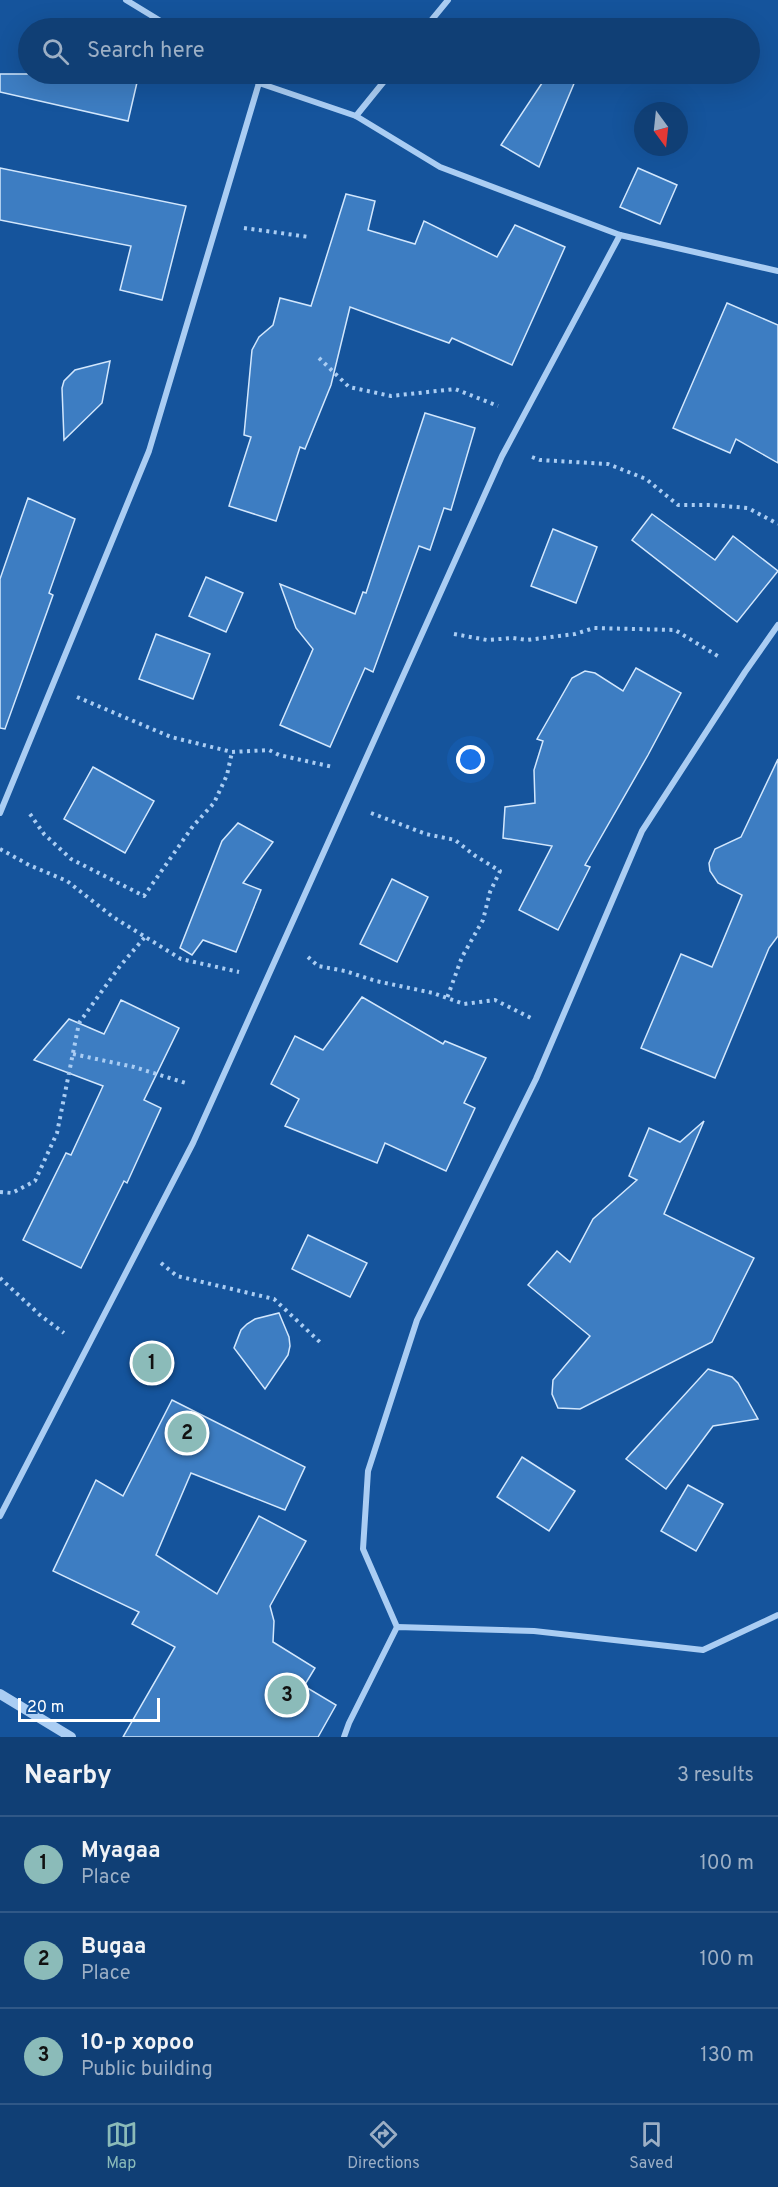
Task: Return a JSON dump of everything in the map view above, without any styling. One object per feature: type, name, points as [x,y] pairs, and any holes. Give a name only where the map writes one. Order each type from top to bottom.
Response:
[{"type":"street","points":[[126,0],[156,18]]},
{"type":"street","points":[[433,18],[448,0]]},
{"type":"street","points":[[0,813],[149,451],[259,84]]},
{"type":"street","points":[[262,84],[357,116],[440,167],[620,235],[778,271]]},
{"type":"street","points":[[357,116],[382,84]]},
{"type":"street","points":[[0,1516],[193,1143],[506,448],[620,235]]},
{"type":"street","points":[[344,1737],[397,1627],[363,1549],[368,1471],[417,1320],[536,1079],[642,831],[778,625]]},
{"type":"street","points":[[397,1627],[534,1631],[703,1650],[778,1615]]},
{"type":"street","points":[[0,1694],[71,1737]]},
{"type":"path","points":[[217,225],[309,237]]},
{"type":"path","points":[[319,358],[349,387],[391,396],[454,389],[525,414]]},
{"type":"path","points":[[506,448],[540,460],[608,464],[646,479],[678,505],[748,508],[778,524]]},
{"type":"path","points":[[425,628],[487,640],[513,638],[527,640],[575,634],[594,628],[675,630],[745,672]]},
{"type":"path","points":[[52,686],[155,732],[232,752],[269,750],[279,755],[359,774]]},
{"type":"path","points":[[11,785],[44,834],[71,859],[144,896],[193,826],[214,803],[227,775],[232,752]]},
{"type":"path","points":[[345,804],[426,834],[455,840],[474,855],[501,871],[490,892],[483,920],[462,957],[447,998]]},
{"type":"path","points":[[0,849],[29,865],[67,881],[113,917],[181,959],[267,979]]},
{"type":"path","points":[[286,936],[318,966],[464,1004],[495,1000],[532,1019],[560,1022]]},
{"type":"path","points":[[0,1192],[12,1193],[35,1182],[57,1133],[79,1023],[120,966],[145,937]]},
{"type":"path","points":[[73,1054],[134,1067],[215,1094]]},
{"type":"path","points":[[140,1246],[177,1275],[274,1299],[323,1345]]},
{"type":"path","points":[[0,1278],[41,1316],[86,1349]]},
{"type":"building","points":[[0,74],[18,74],[18,84],[137,84],[128,121],[0,92]]},
{"type":"building","points":[[541,84],[574,84],[539,167],[501,145]]},
{"type":"building","points":[[0,168],[186,206],[162,300],[120,290],[131,246],[0,220]]},
{"type":"building","points":[[638,168],[677,185],[660,224],[620,207]]},
{"type":"building","points":[[346,194],[375,201],[368,230],[415,244],[424,221],[497,257],[515,225],[565,247],[512,365],[452,338],[449,343],[350,307],[331,385],[305,449],[300,447],[276,521],[229,506],[251,437],[244,435],[252,350],[259,337],[273,325],[280,298],[311,306]]},
{"type":"building","points":[[727,303],[778,325],[778,463],[736,439],[730,453],[673,428]]},
{"type":"building","points":[[110,361],[102,403],[64,440],[62,388],[64,381],[75,370]]},
{"type":"building","points":[[425,413],[475,428],[451,510],[444,508],[430,550],[419,546],[373,672],[365,668],[330,747],[280,725],[313,649],[296,628],[280,584],[355,614],[363,592],[366,593]]},
{"type":"building","points":[[28,498],[75,519],[49,593],[53,595],[5,729],[0,728],[0,579]]},
{"type":"building","points":[[652,514],[715,560],[733,536],[778,571],[737,622],[632,540]]},
{"type":"building","points":[[553,529],[597,547],[576,603],[531,586]]},
{"type":"building","points":[[206,577],[243,593],[226,632],[189,616]]},
{"type":"building","points":[[156,634],[210,654],[193,699],[139,679]]},
{"type":"building","points":[[636,668],[681,693],[585,865],[590,867],[558,930],[519,910],[552,846],[503,838],[505,807],[535,803],[534,770],[543,741],[537,739],[572,678],[585,671],[595,673],[623,691]]},
{"type":"building","points":[[778,759],[778,936],[769,948],[715,1078],[641,1048],[681,954],[712,967],[742,895],[718,883],[710,871],[709,863],[715,849],[741,837]]},
{"type":"building","points":[[93,767],[154,801],[125,853],[64,819]]},
{"type":"building","points":[[238,823],[273,842],[243,883],[261,890],[236,952],[203,940],[192,955],[180,948],[222,841]]},
{"type":"building","points":[[392,879],[428,897],[397,962],[360,944]]},
{"type":"building","points":[[362,997],[443,1044],[445,1041],[486,1058],[464,1103],[475,1108],[446,1171],[385,1143],[377,1163],[285,1126],[299,1099],[271,1084],[295,1036],[323,1050]]},
{"type":"building","points":[[121,1000],[179,1028],[144,1100],[161,1108],[127,1183],[124,1181],[81,1268],[23,1240],[66,1153],[71,1155],[103,1086],[34,1060],[69,1019],[104,1034]]},
{"type":"building","points":[[704,1121],[664,1214],[754,1258],[712,1342],[580,1409],[558,1408],[552,1394],[553,1380],[590,1336],[528,1285],[557,1251],[570,1262],[593,1219],[637,1180],[629,1176],[649,1128],[680,1142]]},
{"type":"building","points":[[308,1235],[367,1263],[350,1297],[292,1269]]},
{"type":"building","points":[[279,1313],[289,1337],[290,1346],[288,1355],[265,1389],[234,1348],[241,1330],[247,1324],[255,1319]]},
{"type":"building","points":[[708,1369],[732,1377],[738,1383],[758,1419],[713,1426],[666,1489],[626,1459]]},
{"type":"building","points":[[172,1400],[305,1467],[285,1510],[191,1473],[156,1555],[217,1594],[259,1516],[306,1541],[270,1606],[274,1621],[273,1642],[315,1668],[304,1686],[336,1705],[318,1737],[123,1737],[175,1647],[132,1624],[139,1612],[53,1571],[96,1480],[123,1496]]},
{"type":"building","points":[[522,1457],[575,1491],[549,1531],[497,1497]]},
{"type":"building","points":[[688,1485],[723,1504],[696,1551],[661,1531]]},
{"type":"place","name":"Myagaa","points":[[152,1363]]},
{"type":"place","name":"Bugaa","points":[[187,1433]]},
{"type":"place","name":"10-р хороо","points":[[287,1695]]}]
